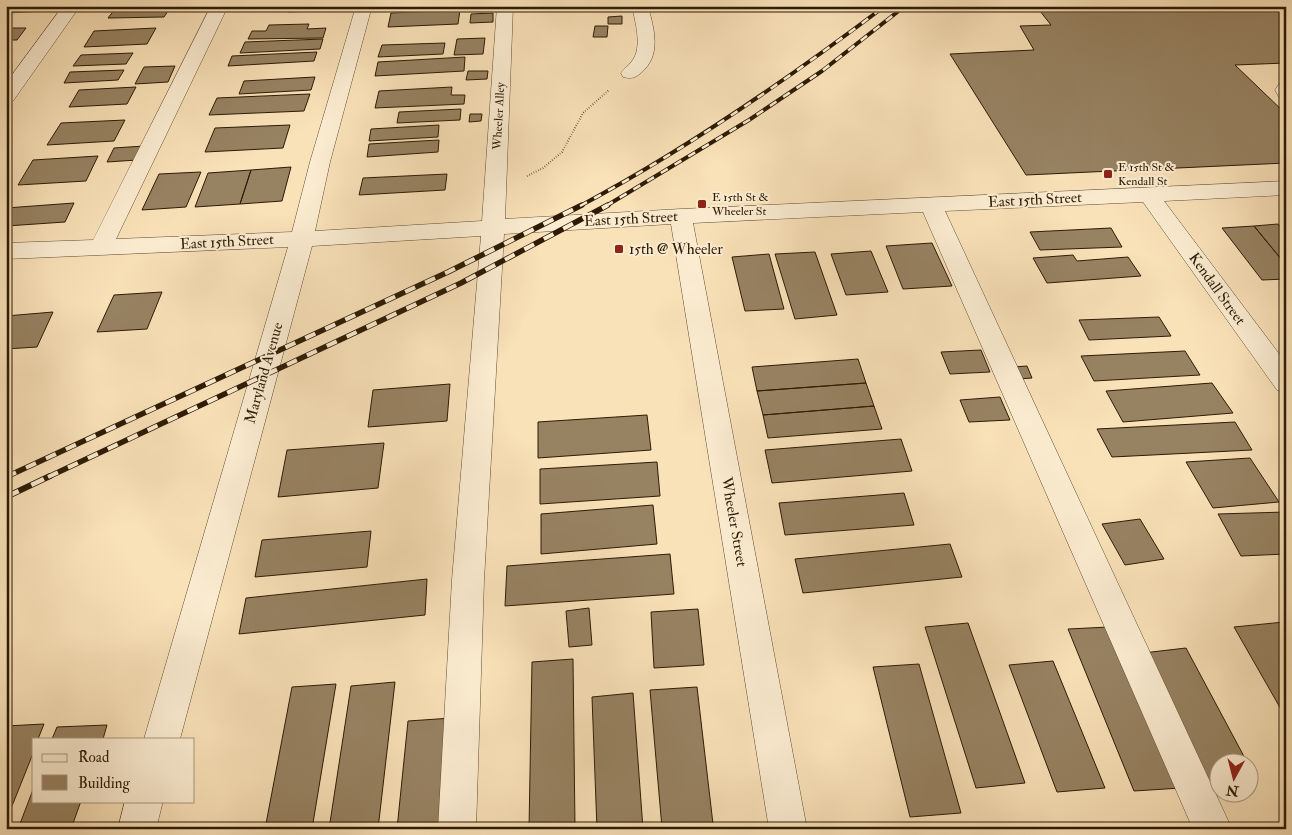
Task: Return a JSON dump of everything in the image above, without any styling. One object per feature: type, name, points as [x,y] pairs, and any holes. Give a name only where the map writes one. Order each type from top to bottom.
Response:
[{"type":"street","points":[[6,97],[72,6]]},
{"type":"street","points":[[100,248],[220,6]]},
{"type":"street","name":"Maryland Avenue","points":[[162,738],[302,239],[320,162],[364,6]]},
{"type":"street","name":"Wheeler Alley","points":[[457,829],[468,580],[496,192],[505,6]]},
{"type":"street","points":[[630,73],[640,66],[647,47],[640,6]]},
{"type":"street","points":[[1286,88],[1284,90],[1286,93]]},
{"type":"street","name":"East 15th Street","points":[[6,252],[302,239],[681,216],[1286,188]]},
{"type":"street","name":"Kendall Street","points":[[1149,195],[1286,383]]},
{"type":"street","points":[[931,205],[1213,829]]},
{"type":"street","name":"Wheeler Street","points":[[681,216],[788,829]]},
{"type":"street","points":[[137,829],[144,802]]},
{"type":"path","points":[[496,192],[543,168],[562,152],[583,113],[630,73]]},
{"type":"building","points":[[6,6],[47,6],[43,11],[6,13]]},
{"type":"building","points":[[291,6],[334,6],[332,10],[288,12]]},
{"type":"building","points":[[1036,6],[1286,6],[1286,63],[1235,65],[1286,114],[1286,163],[1026,175],[950,54],[1034,50],[1020,26],[1051,25]]},
{"type":"building","points":[[170,8],[164,17],[108,18],[115,9]]},
{"type":"building","points":[[460,10],[458,24],[388,27],[391,13]]},
{"type":"building","points":[[493,13],[493,22],[470,23],[471,14]]},
{"type":"building","points":[[622,16],[622,24],[608,24],[608,17]]},
{"type":"building","points":[[309,24],[307,29],[326,28],[323,38],[248,39],[252,31],[266,31],[269,25]]},
{"type":"building","points":[[595,26],[608,26],[607,37],[593,37]]},
{"type":"building","points":[[6,28],[26,28],[17,40],[6,40]]},
{"type":"building","points":[[156,28],[147,44],[84,47],[94,31]]},
{"type":"building","points":[[485,38],[483,54],[454,55],[457,39]]},
{"type":"building","points":[[323,39],[320,49],[240,53],[245,42]]},
{"type":"building","points":[[445,43],[443,54],[378,57],[382,45]]},
{"type":"building","points":[[317,52],[314,61],[228,66],[232,56]]},
{"type":"building","points":[[133,53],[126,64],[73,66],[81,55]]},
{"type":"building","points":[[465,57],[464,71],[375,76],[378,62]]},
{"type":"building","points":[[175,66],[168,82],[135,84],[144,67]]},
{"type":"building","points":[[124,70],[118,80],[64,83],[70,72]]},
{"type":"building","points":[[468,71],[488,71],[487,79],[466,80]]},
{"type":"building","points":[[315,77],[311,90],[239,94],[244,81]]},
{"type":"building","points":[[136,87],[127,104],[69,107],[79,90]]},
{"type":"building","points":[[452,87],[451,95],[465,95],[464,104],[375,108],[379,91]]},
{"type":"building","points":[[310,94],[304,111],[209,115],[217,98]]},
{"type":"building","points":[[461,109],[460,120],[397,123],[399,112]]},
{"type":"building","points":[[470,114],[482,114],[481,121],[469,122]]},
{"type":"building","points":[[125,120],[114,141],[47,145],[61,123]]},
{"type":"building","points":[[290,125],[283,148],[205,152],[215,128]]},
{"type":"building","points":[[439,125],[438,137],[369,141],[371,129]]},
{"type":"building","points":[[439,140],[438,152],[367,157],[369,144]]},
{"type":"building","points":[[144,146],[137,160],[107,162],[114,148]]},
{"type":"building","points":[[98,156],[86,181],[18,185],[33,160]]},
{"type":"building","points":[[291,167],[282,201],[240,204],[251,170]]},
{"type":"building","points":[[251,170],[240,204],[195,207],[208,173]]},
{"type":"building","points":[[201,172],[186,207],[142,210],[159,174]]},
{"type":"building","points":[[447,174],[445,190],[359,195],[363,178]]},
{"type":"building","points":[[74,203],[65,222],[6,226],[6,208]]},
{"type":"building","points":[[1278,224],[1286,234],[1286,265],[1254,226]]},
{"type":"building","points":[[1254,226],[1286,265],[1286,279],[1262,280],[1222,228]]},
{"type":"building","points":[[1111,228],[1122,247],[1040,250],[1030,232]]},
{"type":"building","points":[[932,243],[952,286],[903,289],[886,246]]},
{"type":"building","points":[[871,251],[888,292],[846,295],[831,254]]},
{"type":"building","points":[[815,252],[837,315],[795,319],[775,254]]},
{"type":"building","points":[[769,254],[784,309],[745,311],[732,257]]},
{"type":"building","points":[[1073,255],[1077,261],[1128,257],[1141,276],[1047,283],[1033,258]]},
{"type":"building","points":[[162,292],[147,329],[97,332],[114,295]]},
{"type":"building","points":[[53,312],[37,347],[6,349],[6,316]]},
{"type":"building","points":[[1159,317],[1171,336],[1089,340],[1079,320]]},
{"type":"building","points":[[981,350],[990,372],[950,374],[941,352]]},
{"type":"building","points":[[1185,351],[1200,375],[1094,381],[1081,356]]},
{"type":"building","points":[[858,359],[866,383],[757,391],[752,367]]},
{"type":"building","points":[[1027,366],[1032,378],[1019,379],[1013,367]]},
{"type":"building","points":[[866,383],[874,406],[763,415],[757,391]]},
{"type":"building","points":[[1212,383],[1233,413],[1123,422],[1106,391]]},
{"type":"building","points":[[450,384],[447,421],[368,427],[373,390]]},
{"type":"building","points":[[1000,397],[1010,420],[969,422],[960,400]]},
{"type":"building","points":[[874,406],[882,429],[768,438],[763,415]]},
{"type":"building","points":[[647,415],[651,450],[538,458],[538,422]]},
{"type":"building","points":[[1235,422],[1252,450],[1112,457],[1097,429]]},
{"type":"building","points":[[901,439],[912,471],[772,483],[765,450]]},
{"type":"building","points":[[384,443],[378,488],[278,497],[287,450]]},
{"type":"building","points":[[1250,458],[1279,502],[1213,508],[1186,462]]},
{"type":"building","points":[[657,462],[660,496],[540,504],[540,469]]},
{"type":"building","points":[[904,493],[914,525],[785,535],[779,503]]},
{"type":"building","points":[[653,505],[657,544],[541,554],[541,514]]},
{"type":"building","points":[[1286,512],[1286,554],[1241,556],[1218,514]]},
{"type":"building","points":[[1140,519],[1164,559],[1125,565],[1102,524]]},
{"type":"building","points":[[371,531],[367,567],[255,577],[262,540]]},
{"type":"building","points":[[950,544],[962,577],[803,593],[795,559]]},
{"type":"building","points":[[670,554],[674,594],[505,606],[507,566]]},
{"type":"building","points":[[427,579],[425,615],[239,634],[246,598]]},
{"type":"building","points":[[589,608],[592,645],[569,647],[566,611]]},
{"type":"building","points":[[698,609],[704,665],[654,668],[651,612]]},
{"type":"building","points":[[1284,622],[1286,624],[1286,718],[1234,627]]},
{"type":"building","points":[[968,623],[1025,783],[976,788],[925,627]]},
{"type":"building","points":[[1109,627],[1181,788],[1134,791],[1068,629]]},
{"type":"building","points":[[1186,648],[1242,752],[1210,752],[1210,786],[1208,786],[1143,653]]},
{"type":"building","points":[[573,659],[575,829],[529,829],[532,662]]},
{"type":"building","points":[[1053,661],[1105,788],[1057,792],[1009,665]]},
{"type":"building","points":[[919,664],[961,813],[910,817],[873,667]]},
{"type":"building","points":[[395,682],[378,829],[329,829],[351,686]]},
{"type":"building","points":[[336,684],[312,829],[265,829],[292,687]]},
{"type":"building","points":[[697,687],[713,824],[662,828],[650,690]]},
{"type":"building","points":[[633,693],[643,829],[597,829],[592,697]]},
{"type":"building","points":[[452,718],[445,829],[397,829],[408,721]]},
{"type":"building","points":[[44,724],[38,738],[32,738],[32,756],[6,821],[6,726]]},
{"type":"building","points":[[107,725],[103,738],[52,738],[57,727]]},
{"type":"building","points":[[32,792],[32,802],[81,802],[71,829],[18,829]]},
{"type":"railway","points":[[580,206],[698,137],[774,86],[885,6]]},
{"type":"railway","points":[[606,206],[749,120],[822,71],[905,6]]},
{"type":"railway","points":[[48,477],[461,283],[608,205]]},
{"type":"railway","points":[[8,476],[6,477],[448,272],[580,206]]},
{"type":"railway","points":[[6,497],[50,476]]},
{"type":"place","name":"E 15th St & Kendall St","points":[[1108,174]]},
{"type":"place","name":"E 15th St & Wheeler St","points":[[702,204]]},
{"type":"place","name":"15th @ Wheeler","points":[[619,249]]}]
